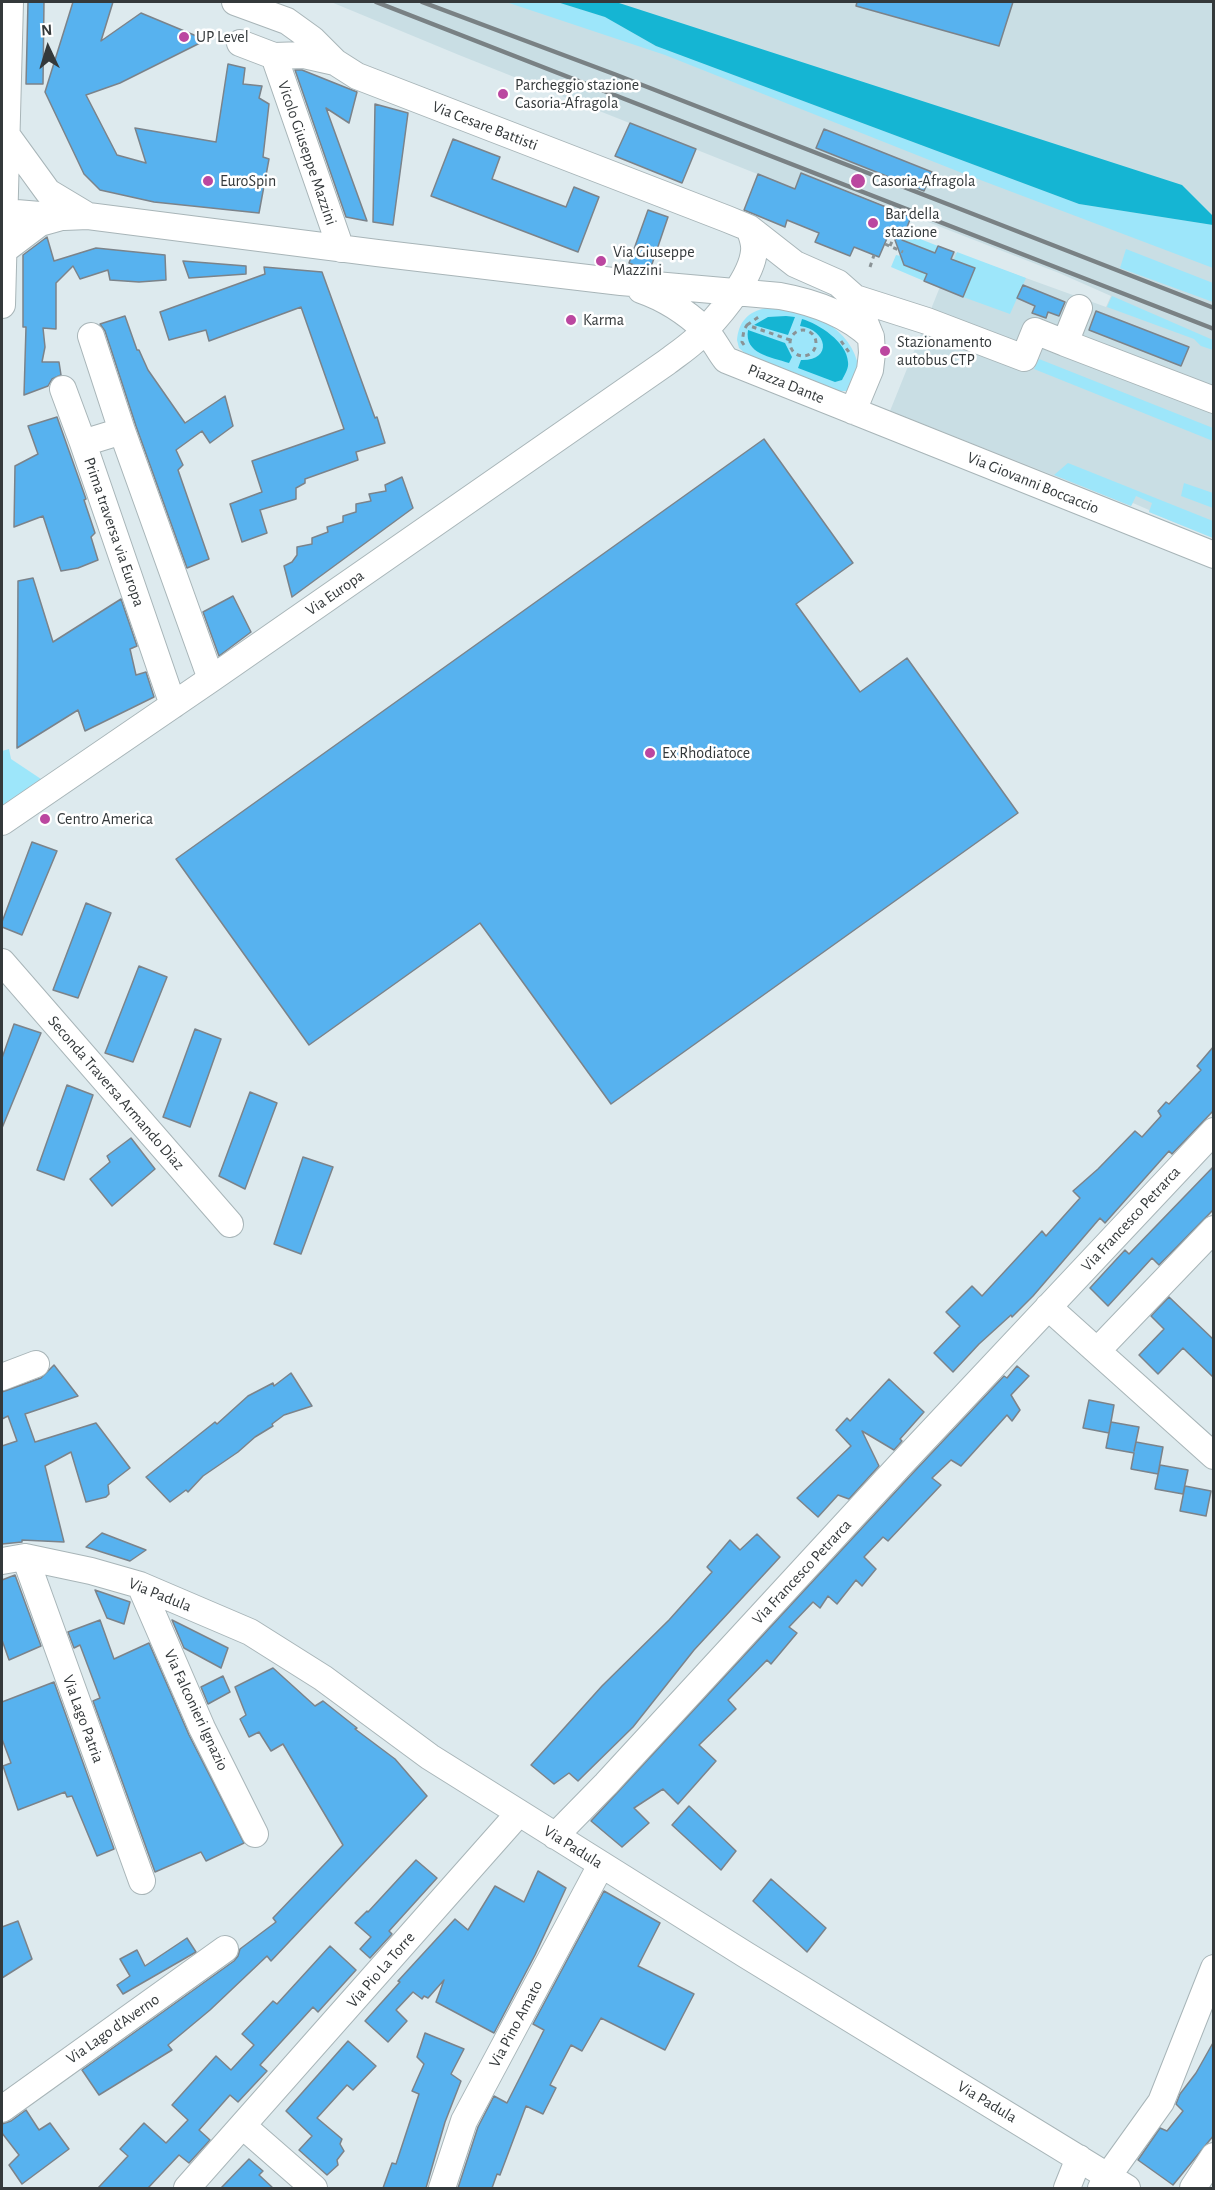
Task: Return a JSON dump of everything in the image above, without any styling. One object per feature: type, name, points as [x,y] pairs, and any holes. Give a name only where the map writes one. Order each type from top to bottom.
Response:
[{"type":"street","points":[[2,305],[10,2]]},
{"type":"street","name":"Via Cesare Battisti","points":[[235,2],[287,21],[312,39],[335,62],[357,76],[749,228]]},
{"type":"street","points":[[240,43],[274,56],[304,55],[335,62]]},
{"type":"street","name":"Vicolo Giuseppe Mazzini","points":[[274,56],[340,249]]},
{"type":"street","points":[[6,134],[48,192],[76,216]]},
{"type":"street","points":[[4,212],[76,216],[621,282],[736,291],[805,300],[837,313],[871,337]]},
{"type":"street","points":[[3,251],[40,223],[76,216]]},
{"type":"street","points":[[621,282],[658,296],[684,312],[712,340],[752,261],[754,244],[749,228]]},
{"type":"street","points":[[749,228],[795,264],[838,283],[855,298],[927,321],[1024,358],[1035,331],[1214,400]]},
{"type":"street","points":[[853,411],[870,370],[872,353],[871,337],[855,298]]},
{"type":"street","points":[[1065,343],[1079,308]]},
{"type":"street","points":[[91,336],[122,431],[211,679]]},
{"type":"street","name":"Via Europa","points":[[2,822],[667,362],[712,340]]},
{"type":"street","name":"Piazza Dante","points":[[712,340],[726,360],[853,411]]},
{"type":"street","points":[[63,389],[83,443]]},
{"type":"street","name":"Via Giovanni Boccaccio","points":[[853,411],[1214,555]]},
{"type":"street","name":"Prima traversa via Europa","points":[[122,431],[83,443],[173,705]]},
{"type":"street","name":"Seconda Traversa Armando Diaz","points":[[2,962],[230,1224]]},
{"type":"street","name":"Via Francesco Petrarca","points":[[555,1836],[1214,1131]]},
{"type":"street","points":[[1097,1351],[1214,1229]]},
{"type":"street","points":[[1048,1307],[1214,1456]]},
{"type":"street","points":[[2,1377],[36,1364]]},
{"type":"street","name":"Via Padula","points":[[13,1559],[91,1571],[140,1585],[250,1632],[323,1678],[430,1757],[746,1955],[1079,2158],[1112,2184]]},
{"type":"street","name":"Via Lago Patria","points":[[13,1559],[142,1881]]},
{"type":"street","name":"Via Falconieri Ignazio","points":[[140,1585],[202,1728],[255,1834]]},
{"type":"street","name":"Via Pio La Torre","points":[[187,2188],[519,1813]]},
{"type":"street","name":"Via Pino Amato","points":[[442,2188],[464,2121],[601,1865]]},
{"type":"street","name":"Via Lago d'Averno","points":[[2,2109],[225,1949]]},
{"type":"street","points":[[1112,2184],[1161,2102],[1214,1968]]},
{"type":"street","points":[[243,2126],[314,2188]]},
{"type":"street","points":[[1193,2188],[1214,2156]]},
{"type":"street","points":[[1067,2188],[1079,2158]]},
{"type":"path","points":[[890,246],[897,230]]},
{"type":"path","points":[[885,244],[903,252]]},
{"type":"path","points":[[870,267],[874,255]]},
{"type":"path","points":[[747,350],[742,342],[747,326],[790,340]]},
{"type":"path","points":[[802,330],[809,332],[814,338],[815,346],[810,353],[798,355],[791,349],[790,340],[794,334],[802,330]]},
{"type":"path","points":[[839,340],[851,355],[852,361]]},
{"type":"path","points":[[795,362],[798,355]]},
{"type":"shaded area","points":[[331,2],[1213,2],[1213,538],[1149,512],[1133,503],[1131,506],[890,411],[954,252],[1106,307],[1111,296],[1059,273],[802,173],[795,189]]},
{"type":"shaded area","points":[[506,2],[557,2],[605,17],[656,46],[1079,204],[1213,225],[1213,268],[962,173],[665,55]]},
{"type":"shaded area","points":[[557,2],[616,2],[1182,185],[1213,216],[1213,225],[1079,204],[656,46],[605,17]]},
{"type":"shaded area","points":[[905,233],[938,246],[924,281],[891,267],[896,255],[901,256],[900,247]]},
{"type":"shaded area","points":[[1126,249],[1213,283],[1213,302],[1120,268]]},
{"type":"shaded area","points":[[957,252],[1026,278],[1010,314],[963,297],[967,287],[942,288]]},
{"type":"shaded area","points":[[1112,296],[1213,340],[1213,350],[1201,346],[1194,339],[1107,307]]},
{"type":"shaded area","points":[[766,308],[781,308],[811,315],[837,330],[855,354],[859,369],[848,391],[837,391],[747,355],[739,348],[737,340],[745,318]]},
{"type":"shaded area","points":[[768,317],[795,317],[788,335],[754,325]]},
{"type":"shaded area","points":[[802,319],[824,330],[843,348],[848,364],[842,380],[835,382],[798,368],[801,360],[818,356],[823,345],[816,333],[800,326]]},
{"type":"shaded area","points":[[748,330],[785,343],[792,357],[789,363],[754,349],[748,338]]},
{"type":"shaded area","points":[[1039,359],[1213,428],[1213,441],[1034,369]]},
{"type":"shaded area","points":[[1068,463],[1213,521],[1213,538],[1149,512],[1152,503],[1136,496],[1131,506],[1054,475]]},
{"type":"shaded area","points":[[1184,483],[1213,493],[1213,508],[1181,496]]},
{"type":"shaded area","points":[[9,749],[11,759],[47,783],[2,816],[2,751]]},
{"type":"building","points":[[28,2],[44,2],[43,84],[26,84]]},
{"type":"building","points":[[73,2],[113,2],[101,41],[141,13],[206,40],[120,83],[86,95],[117,155],[146,163],[135,128],[216,142],[228,64],[245,68],[243,84],[262,86],[259,98],[269,104],[263,157],[269,159],[259,213],[154,202],[100,190],[84,174],[45,92]]},
{"type":"building","points":[[857,2],[1013,2],[999,46],[856,6]]},
{"type":"building","points":[[295,70],[302,70],[357,92],[349,123],[326,108],[367,221],[346,217]]},
{"type":"building","points":[[375,104],[408,113],[393,225],[373,222]]},
{"type":"building","points":[[630,123],[696,149],[682,183],[615,156]]},
{"type":"building","points":[[824,129],[932,172],[924,191],[816,148]]},
{"type":"building","points":[[453,139],[500,157],[492,179],[566,207],[574,187],[599,197],[578,252],[431,196]]},
{"type":"building","points":[[801,173],[911,217],[902,240],[935,253],[938,246],[954,252],[951,259],[975,268],[963,297],[924,281],[927,274],[904,265],[891,229],[879,257],[854,247],[850,256],[815,242],[819,233],[787,220],[785,227],[744,210],[758,174],[795,189]]},
{"type":"building","points":[[648,210],[668,217],[650,270],[629,263]]},
{"type":"building","points":[[47,237],[54,261],[96,248],[165,255],[166,280],[139,282],[110,280],[108,270],[80,279],[73,266],[56,283],[56,329],[43,328],[45,347],[42,362],[59,362],[61,375],[52,379],[48,386],[24,395],[26,327],[23,327],[23,255]]},
{"type":"building","points":[[183,261],[246,266],[246,274],[189,278]]},
{"type":"building","points":[[264,267],[322,272],[385,443],[356,452],[358,460],[305,479],[305,483],[296,488],[296,499],[260,510],[267,533],[242,542],[230,504],[262,492],[252,461],[344,429],[301,307],[209,341],[206,330],[169,340],[160,312],[265,274]]},
{"type":"building","points":[[1023,285],[1065,302],[1059,316],[1048,312],[1046,318],[1032,313],[1035,306],[1017,298]]},
{"type":"building","points":[[1096,311],[1189,347],[1181,366],[1089,330]]},
{"type":"building","points":[[125,316],[137,350],[148,370],[185,423],[225,396],[233,426],[210,443],[202,431],[176,450],[183,465],[178,470],[209,559],[187,568],[105,331],[100,324]]},
{"type":"building","points":[[57,417],[86,499],[84,500],[95,533],[91,537],[98,560],[78,568],[61,571],[43,516],[14,527],[15,466],[38,454],[28,426]]},
{"type":"building","name":"Ex Rhodiatoce","points":[[764,439],[853,563],[796,604],[860,692],[907,658],[1018,813],[611,1104],[480,923],[309,1045],[176,859]]},
{"type":"building","points":[[402,477],[413,508],[292,597],[284,566],[292,562],[297,555],[297,547],[312,544],[312,538],[328,532],[327,527],[343,522],[343,516],[356,512],[356,504],[371,501],[369,494],[386,491],[385,485]]},
{"type":"building","points":[[33,578],[53,642],[121,599],[137,646],[130,649],[136,675],[146,672],[154,697],[85,731],[78,710],[17,748],[18,581]]},
{"type":"building","points":[[233,596],[251,632],[219,656],[203,612]]},
{"type":"building","points":[[32,842],[57,851],[22,935],[2,927],[2,922]]},
{"type":"building","points":[[86,903],[111,913],[78,998],[53,990]]},
{"type":"building","points":[[139,966],[167,977],[133,1062],[105,1053]]},
{"type":"building","points":[[14,1024],[41,1033],[2,1128],[2,1058]]},
{"type":"building","points":[[195,1029],[221,1039],[190,1127],[163,1117]]},
{"type":"building","points":[[1214,1046],[1214,1110],[1172,1154],[1169,1151],[1105,1223],[1100,1218],[1033,1296],[979,1344],[953,1372],[934,1353],[960,1326],[946,1312],[972,1286],[982,1296],[1042,1231],[1046,1236],[1080,1198],[1073,1191],[1135,1131],[1142,1137],[1161,1116],[1158,1111],[1166,1102],[1169,1104],[1201,1070],[1197,1066]]},
{"type":"building","points":[[67,1085],[93,1095],[64,1180],[37,1170]]},
{"type":"building","points":[[250,1092],[277,1103],[245,1189],[219,1176]]},
{"type":"building","points":[[131,1138],[155,1169],[112,1206],[90,1179],[110,1162],[107,1156]]},
{"type":"building","points":[[303,1157],[333,1167],[301,1254],[274,1244]]},
{"type":"building","points":[[1214,1166],[1214,1209],[1159,1265],[1152,1258],[1108,1306],[1090,1288],[1125,1250],[1129,1254]]},
{"type":"building","points":[[1169,1297],[1214,1340],[1214,1378],[1183,1348],[1158,1374],[1139,1355],[1164,1329],[1151,1316]]},
{"type":"building","points":[[54,1365],[78,1396],[25,1414],[35,1442],[96,1423],[130,1468],[108,1485],[109,1494],[106,1497],[86,1502],[71,1452],[45,1466],[64,1542],[22,1540],[22,1542],[2,1544],[2,1446],[17,1441],[8,1416],[2,1419],[2,1392],[41,1378]]},
{"type":"building","points":[[1017,1366],[1029,1376],[1011,1395],[1020,1410],[1012,1421],[1007,1415],[961,1466],[951,1460],[932,1478],[941,1485],[888,1541],[883,1537],[864,1557],[876,1569],[862,1586],[856,1580],[837,1604],[828,1596],[820,1608],[813,1602],[789,1627],[797,1633],[771,1664],[767,1660],[728,1700],[736,1709],[699,1745],[716,1761],[678,1804],[663,1789],[634,1808],[649,1823],[622,1847],[591,1821],[911,1475],[1004,1376],[1007,1378]]},
{"type":"building","points":[[291,1373],[312,1406],[284,1415],[272,1424],[273,1426],[203,1476],[188,1492],[186,1490],[170,1502],[146,1477],[215,1422],[217,1424],[248,1396],[273,1383],[274,1386]]},
{"type":"building","points":[[889,1379],[924,1412],[900,1439],[902,1441],[894,1450],[862,1431],[879,1466],[849,1499],[838,1495],[818,1517],[797,1498],[851,1446],[836,1430],[847,1418],[850,1421]]},
{"type":"building","points":[[1089,1400],[1114,1405],[1109,1433],[1083,1428]]},
{"type":"building","points":[[1111,1422],[1139,1427],[1134,1451],[1136,1442],[1163,1447],[1158,1474],[1131,1469],[1134,1453],[1106,1448]]},
{"type":"building","points":[[1160,1465],[1188,1470],[1183,1494],[1155,1489]]},
{"type":"building","points":[[1185,1486],[1211,1491],[1206,1516],[1180,1511]]},
{"type":"building","points":[[102,1533],[146,1550],[130,1561],[86,1547]]},
{"type":"building","points":[[757,1534],[780,1557],[694,1650],[633,1727],[578,1781],[569,1773],[554,1784],[531,1765],[602,1686],[669,1620],[712,1572],[707,1567],[730,1540],[740,1550]]},
{"type":"building","points":[[15,1575],[41,1646],[9,1660],[2,1640],[2,1580]]},
{"type":"building","points":[[95,1590],[130,1602],[124,1624],[107,1618]]},
{"type":"building","points":[[100,1620],[114,1659],[149,1643],[189,1735],[244,1843],[206,1861],[201,1852],[155,1872],[93,1701],[100,1698],[80,1645],[74,1648],[68,1632]]},
{"type":"building","points":[[172,1620],[228,1648],[221,1668],[184,1648]]},
{"type":"building","points":[[273,1668],[315,1706],[323,1701],[395,1759],[427,1796],[271,1961],[267,1956],[210,2010],[168,2045],[172,2050],[99,2095],[82,2070],[234,1961],[240,1949],[276,1922],[273,1918],[343,1845],[283,1744],[271,1751],[259,1732],[249,1737],[240,1719],[246,1715],[235,1687]]},
{"type":"building","points":[[223,1676],[230,1692],[208,1704],[201,1687]]},
{"type":"building","points":[[54,1682],[114,1849],[97,1856],[72,1796],[67,1797],[65,1792],[18,1810],[3,1766],[11,1763],[2,1739],[2,1702]]},
{"type":"building","points":[[689,1806],[736,1851],[721,1870],[672,1825]]},
{"type":"building","points":[[416,1860],[437,1878],[389,1931],[392,1934],[370,1958],[360,1949],[371,1937],[355,1923]]},
{"type":"building","points":[[538,1871],[566,1888],[535,1955],[494,2033],[436,2002],[444,1980],[428,1998],[424,1996],[422,1999],[413,1992],[396,2010],[407,2021],[388,2042],[365,2021],[455,1919],[468,1930],[495,1886],[524,1902]]},
{"type":"building","points":[[771,1879],[826,1928],[807,1952],[753,1901]]},
{"type":"building","points":[[604,1891],[660,1923],[638,1966],[694,1994],[665,2050],[601,2018],[582,2051],[571,2045],[550,2085],[556,2088],[543,2114],[526,2106],[500,2175],[497,2174],[492,2188],[458,2188],[478,2127],[494,2096],[507,2103],[544,2030],[533,2024]]},
{"type":"building","points":[[18,1921],[32,1959],[2,1978],[2,1927]]},
{"type":"building","points":[[187,1938],[196,1952],[123,1994],[117,1985],[130,1976],[120,1959],[137,1950],[145,1966]]},
{"type":"building","points":[[330,1946],[356,1970],[318,2012],[313,2007],[260,2065],[267,2071],[238,2102],[230,2095],[199,2130],[210,2140],[189,2163],[179,2155],[148,2188],[98,2188],[128,2156],[120,2149],[144,2123],[166,2143],[188,2120],[172,2105],[216,2056],[231,2070],[254,2045],[242,2034],[273,2001],[277,2004]]},
{"type":"building","points":[[425,2033],[464,2049],[451,2074],[461,2081],[445,2122],[426,2188],[383,2188],[392,2163],[396,2164],[419,2094],[412,2091],[424,2064],[417,2057]]},
{"type":"building","points":[[348,2041],[376,2066],[353,2090],[347,2085],[317,2118],[342,2139],[340,2144],[344,2151],[337,2160],[338,2165],[327,2175],[299,2150],[312,2136],[286,2111]]},
{"type":"building","points":[[1214,2041],[1214,2135],[1173,2185],[1138,2160],[1160,2128],[1167,2131],[1183,2111],[1176,2104],[1180,2094],[1196,2073]]},
{"type":"building","points":[[26,2110],[39,2130],[50,2123],[69,2149],[22,2184],[9,2165],[19,2155],[2,2133],[2,2124],[11,2121]]},
{"type":"building","points":[[249,2159],[263,2171],[259,2175],[273,2188],[221,2188]]},
{"type":"railway","points":[[376,2],[1214,329]]},
{"type":"railway","points":[[422,2],[614,74],[1214,308]]},
{"type":"place","name":"UP Level","points":[[184,37]]},
{"type":"place","name":"Parcheggio stazione Casoria-Afragola","points":[[503,94]]},
{"type":"place","name":"EuroSpin","points":[[208,181]]},
{"type":"place","name":"Casoria-Afragola","points":[[858,181]]},
{"type":"place","name":"Bar della stazione","points":[[873,223]]},
{"type":"place","name":"Via Giuseppe Mazzini","points":[[601,261]]},
{"type":"place","name":"Karma","points":[[571,320]]},
{"type":"place","name":"Stazionamento autobus CTP","points":[[885,351]]},
{"type":"place","name":"Ex Rhodiatoce","points":[[650,753]]},
{"type":"place","name":"Centro America","points":[[45,819]]}]
